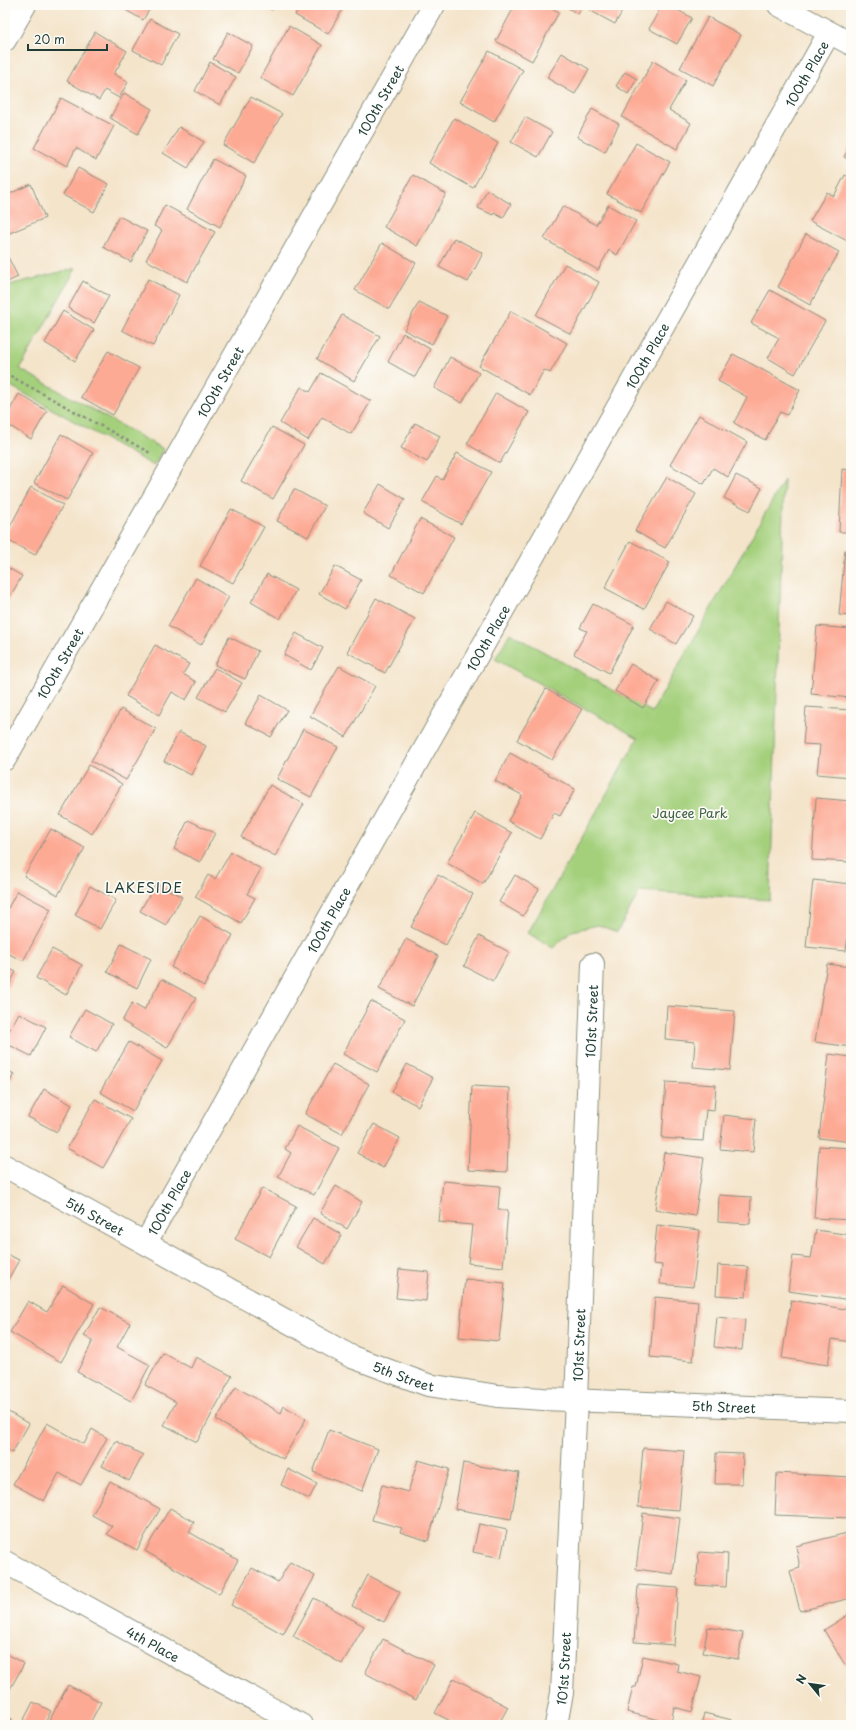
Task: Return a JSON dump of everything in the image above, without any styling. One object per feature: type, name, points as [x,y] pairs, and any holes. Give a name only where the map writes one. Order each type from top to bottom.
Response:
[{"type":"street","points":[[5,40],[25,5]]},
{"type":"street","name":"100th Street","points":[[5,759],[434,5]]},
{"type":"street","points":[[779,5],[851,44]]},
{"type":"street","name":"100th Place","points":[[146,1242],[829,33]]},
{"type":"street","name":"101st Street","points":[[556,1725],[562,1693],[576,1400],[593,964]]},
{"type":"street","name":"5th Street","points":[[5,1166],[146,1242],[352,1358],[428,1385],[498,1396],[851,1411]]},
{"type":"street","name":"4th Place","points":[[5,1562],[301,1725]]},
{"type":"path","points":[[5,373],[172,465]]},
{"type":"green space","points":[[76,268],[20,369],[163,449],[154,466],[9,385],[5,391],[5,286]]},
{"type":"green space","name":"Jaycee Park","points":[[784,480],[770,900],[640,891],[617,932],[598,925],[572,931],[553,948],[528,933],[638,738],[495,659],[510,633],[652,712]]},
{"type":"building","points":[[117,5],[152,5],[143,20]]},
{"type":"building","points":[[262,5],[275,5],[272,10]]},
{"type":"building","points":[[300,5],[345,5],[328,34],[295,15]]},
{"type":"building","points":[[515,5],[546,5],[559,12],[532,61],[496,41]]},
{"type":"building","points":[[563,5],[583,5],[578,14]]},
{"type":"building","points":[[592,5],[626,5],[615,24],[589,10]]},
{"type":"building","points":[[662,5],[669,5],[692,18],[677,44],[649,29]]},
{"type":"building","points":[[708,17],[741,35],[713,86],[680,68]]},
{"type":"building","points":[[150,19],[178,34],[161,65],[133,50]]},
{"type":"building","points":[[289,26],[322,45],[293,96],[260,78]]},
{"type":"building","points":[[95,32],[127,51],[114,74],[128,82],[119,98],[105,90],[99,100],[67,81]]},
{"type":"building","points":[[228,32],[253,46],[238,73],[213,59]]},
{"type":"building","points":[[489,51],[523,70],[494,122],[460,102]]},
{"type":"building","points":[[562,53],[589,69],[575,94],[547,78]]},
{"type":"building","points":[[653,61],[686,80],[669,110],[691,123],[677,149],[622,117]]},
{"type":"building","points":[[210,62],[236,77],[220,105],[195,91]]},
{"type":"building","points":[[625,72],[637,79],[628,94],[616,86]]},
{"type":"building","points":[[124,93],[152,109],[138,134],[110,118]]},
{"type":"building","points":[[251,97],[282,114],[254,163],[223,145]]},
{"type":"building","points":[[61,98],[114,126],[96,160],[76,148],[67,166],[34,148]]},
{"type":"building","points":[[592,109],[619,124],[605,152],[577,137]]},
{"type":"building","points":[[525,117],[552,132],[538,157],[511,142]]},
{"type":"building","points":[[454,118],[498,143],[473,188],[429,163]]},
{"type":"building","points":[[179,127],[204,142],[188,168],[163,153]]},
{"type":"building","points":[[636,143],[670,162],[641,213],[607,194]]},
{"type":"building","points":[[851,144],[851,161],[844,157]]},
{"type":"building","points":[[213,159],[246,176],[220,227],[187,209]]},
{"type":"building","points":[[78,168],[109,184],[94,212],[63,195]]},
{"type":"building","points":[[413,175],[446,194],[417,246],[384,227]]},
{"type":"building","points":[[845,175],[851,178],[851,243],[810,221],[827,192],[834,196]]},
{"type":"building","points":[[31,184],[45,218],[5,235],[5,196]]},
{"type":"building","points":[[487,190],[511,204],[503,218],[494,213],[493,215],[478,208]]},
{"type":"building","points":[[165,205],[215,232],[187,282],[146,260],[162,230],[154,226]]},
{"type":"building","points":[[608,205],[636,221],[617,255],[609,250],[598,270],[544,239],[563,206],[596,225]]},
{"type":"building","points":[[119,216],[147,231],[131,262],[103,247]]},
{"type":"building","points":[[806,234],[839,252],[810,305],[778,287]]},
{"type":"building","points":[[454,238],[483,253],[468,282],[439,267]]},
{"type":"building","points":[[382,243],[416,263],[389,309],[355,290]]},
{"type":"building","points":[[5,251],[18,277],[5,283]]},
{"type":"building","points":[[565,264],[599,282],[571,334],[536,315]]},
{"type":"building","points":[[148,279],[179,295],[153,346],[122,330]]},
{"type":"building","points":[[83,281],[109,296],[94,323],[68,308]]},
{"type":"building","points":[[770,290],[825,321],[795,374],[768,358],[779,338],[751,323]]},
{"type":"building","points":[[419,302],[447,316],[432,344],[404,330]]},
{"type":"building","points":[[63,311],[94,330],[75,361],[45,343]]},
{"type":"building","points":[[511,311],[567,343],[550,373],[544,370],[530,395],[479,366]]},
{"type":"building","points":[[342,315],[380,336],[354,381],[317,359]]},
{"type":"building","points":[[403,333],[430,349],[415,377],[388,362]]},
{"type":"building","points":[[108,351],[139,368],[113,415],[81,397]]},
{"type":"building","points":[[733,354],[800,390],[787,415],[780,412],[765,440],[734,423],[747,397],[718,381]]},
{"type":"building","points":[[450,357],[479,373],[462,403],[434,388]]},
{"type":"building","points":[[321,373],[371,401],[351,434],[322,417],[308,440],[280,423],[301,387],[310,392]]},
{"type":"building","points":[[496,393],[529,412],[500,463],[467,444]]},
{"type":"building","points":[[19,394],[47,411],[31,439],[5,423],[5,418]]},
{"type":"building","points":[[699,415],[747,442],[728,477],[713,468],[704,484],[670,465]]},
{"type":"building","points":[[415,423],[440,436],[427,462],[401,448]]},
{"type":"building","points":[[272,427],[304,445],[273,499],[241,481]]},
{"type":"building","points":[[61,434],[93,453],[67,500],[34,483]]},
{"type":"building","points":[[457,453],[491,472],[461,524],[422,502],[437,476],[442,480]]},
{"type":"building","points":[[842,469],[851,470],[851,532],[839,532]]},
{"type":"building","points":[[736,475],[762,488],[750,511],[724,498]]},
{"type":"building","points":[[667,477],[696,494],[665,548],[635,531]]},
{"type":"building","points":[[380,484],[405,499],[388,528],[363,513]]},
{"type":"building","points":[[31,487],[63,505],[35,555],[5,539],[5,536]]},
{"type":"building","points":[[294,489],[325,506],[308,537],[277,521]]},
{"type":"building","points":[[231,509],[264,527],[233,583],[200,566]]},
{"type":"building","points":[[420,519],[454,537],[424,593],[391,575]]},
{"type":"building","points":[[630,541],[670,562],[644,609],[605,588]]},
{"type":"building","points":[[845,550],[851,551],[851,616],[839,615]]},
{"type":"building","points":[[5,566],[22,576],[5,605]]},
{"type":"building","points":[[335,566],[361,580],[345,609],[319,594]]},
{"type":"building","points":[[267,574],[296,590],[280,619],[251,602]]},
{"type":"building","points":[[196,578],[229,597],[201,645],[168,626]]},
{"type":"building","points":[[376,598],[415,619],[385,673],[347,652]]},
{"type":"building","points":[[666,601],[693,616],[676,644],[650,629]]},
{"type":"building","points":[[593,604],[634,625],[609,673],[574,654],[587,631],[580,628]]},
{"type":"building","points":[[817,626],[851,629],[851,698],[811,694]]},
{"type":"building","points":[[296,633],[323,648],[311,670],[284,655]]},
{"type":"building","points":[[229,637],[258,651],[245,679],[215,665]]},
{"type":"building","points":[[155,645],[189,664],[183,674],[196,682],[186,700],[172,692],[159,715],[126,696]]},
{"type":"building","points":[[631,664],[659,681],[643,708],[615,691]]},
{"type":"building","points":[[339,666],[375,686],[346,737],[310,716]]},
{"type":"building","points":[[215,668],[242,683],[225,712],[198,697]]},
{"type":"building","points":[[546,689],[582,709],[552,760],[517,740]]},
{"type":"building","points":[[261,695],[287,710],[271,737],[245,723]]},
{"type":"building","points":[[806,707],[851,710],[851,777],[817,774],[820,745],[803,744]]},
{"type":"building","points":[[121,709],[156,729],[126,780],[91,761]]},
{"type":"building","points":[[303,729],[338,747],[311,797],[277,779]]},
{"type":"building","points":[[179,732],[206,746],[191,775],[164,761]]},
{"type":"building","points":[[510,753],[575,789],[560,816],[554,813],[540,839],[508,821],[522,795],[495,781]]},
{"type":"building","points":[[89,765],[122,784],[92,834],[60,815]]},
{"type":"building","points":[[270,785],[304,804],[275,856],[241,837]]},
{"type":"building","points":[[816,798],[851,801],[851,862],[812,860]]},
{"type":"building","points":[[475,813],[512,833],[483,884],[447,863]]},
{"type":"building","points":[[188,820],[215,833],[200,862],[174,849]]},
{"type":"building","points":[[51,829],[85,848],[58,895],[24,876]]},
{"type":"building","points":[[231,852],[261,869],[247,894],[255,898],[241,923],[195,897],[208,875],[215,879]]},
{"type":"building","points":[[438,875],[473,894],[446,945],[411,927]]},
{"type":"building","points":[[515,875],[539,889],[523,916],[499,902]]},
{"type":"building","points":[[813,880],[851,884],[851,914],[846,951],[806,947]]},
{"type":"building","points":[[156,883],[182,897],[166,925],[140,911]]},
{"type":"building","points":[[90,886],[116,900],[100,929],[75,915]]},
{"type":"building","points":[[17,891],[51,909],[23,961],[5,952],[5,914]]},
{"type":"building","points":[[200,916],[233,935],[204,986],[171,967]]},
{"type":"building","points":[[479,936],[509,952],[493,981],[464,966]]},
{"type":"building","points":[[406,939],[438,956],[412,1006],[379,989]]},
{"type":"building","points":[[121,944],[151,959],[137,988],[107,972]]},
{"type":"building","points":[[52,949],[82,965],[66,995],[36,978]]},
{"type":"building","points":[[827,964],[851,967],[851,1047],[815,1042]]},
{"type":"building","points":[[5,966],[16,972],[5,993]]},
{"type":"building","points":[[162,979],[196,998],[167,1048],[122,1021],[132,1003],[144,1010]]},
{"type":"building","points":[[371,1001],[405,1019],[377,1072],[343,1054]]},
{"type":"building","points":[[667,1006],[735,1011],[730,1070],[693,1067],[695,1042],[665,1039]]},
{"type":"building","points":[[85,1009],[112,1024],[96,1052],[69,1037]]},
{"type":"building","points":[[19,1013],[46,1027],[31,1056],[5,1043],[5,1038]]},
{"type":"building","points":[[129,1042],[162,1061],[133,1111],[100,1092]]},
{"type":"building","points":[[829,1054],[851,1057],[851,1142],[819,1138]]},
{"type":"building","points":[[333,1064],[369,1084],[342,1134],[305,1114]]},
{"type":"building","points":[[407,1064],[433,1078],[418,1106],[392,1092]]},
{"type":"building","points":[[5,1069],[14,1074],[5,1091]]},
{"type":"building","points":[[666,1082],[716,1085],[714,1111],[706,1110],[703,1141],[662,1138]]},
{"type":"building","points":[[472,1086],[510,1088],[507,1172],[468,1170]]},
{"type":"building","points":[[44,1089],[72,1105],[57,1132],[28,1117]]},
{"type":"building","points":[[95,1099],[131,1119],[103,1168],[67,1148]]},
{"type":"building","points":[[724,1115],[756,1119],[753,1152],[720,1149]]},
{"type":"building","points":[[374,1124],[400,1138],[383,1168],[357,1153]]},
{"type":"building","points":[[297,1126],[339,1148],[314,1195],[278,1177],[291,1153],[285,1149]]},
{"type":"building","points":[[819,1146],[851,1148],[851,1220],[814,1218]]},
{"type":"building","points":[[664,1152],[704,1158],[695,1216],[655,1209]]},
{"type":"building","points":[[443,1181],[500,1186],[498,1209],[508,1210],[503,1267],[468,1263],[472,1225],[439,1222]]},
{"type":"building","points":[[336,1186],[362,1202],[347,1229],[320,1213]]},
{"type":"building","points":[[262,1188],[296,1206],[269,1257],[235,1239]]},
{"type":"building","points":[[719,1195],[751,1197],[750,1224],[718,1222]]},
{"type":"building","points":[[313,1218],[342,1235],[325,1264],[296,1247]]},
{"type":"building","points":[[657,1225],[700,1230],[693,1287],[660,1284],[662,1265],[653,1264]]},
{"type":"building","points":[[816,1230],[851,1235],[851,1300],[788,1291],[793,1256],[811,1258]]},
{"type":"building","points":[[5,1253],[19,1260],[5,1285]]},
{"type":"building","points":[[718,1265],[748,1267],[746,1297],[716,1295]]},
{"type":"building","points":[[399,1269],[429,1272],[426,1301],[396,1298]]},
{"type":"building","points":[[465,1279],[505,1283],[499,1341],[459,1337]]},
{"type":"building","points":[[63,1285],[94,1304],[61,1362],[10,1332],[28,1301],[47,1312]]},
{"type":"building","points":[[655,1297],[698,1301],[693,1361],[650,1357]]},
{"type":"building","points":[[791,1300],[851,1310],[851,1342],[832,1339],[828,1365],[782,1358]]},
{"type":"building","points":[[100,1307],[130,1323],[117,1347],[150,1365],[131,1401],[77,1372],[93,1341],[84,1336]]},
{"type":"building","points":[[717,1317],[745,1320],[742,1350],[714,1347]]},
{"type":"building","points":[[163,1353],[191,1368],[196,1357],[232,1376],[197,1442],[164,1425],[176,1402],[145,1385]]},
{"type":"building","points":[[236,1387],[281,1413],[284,1406],[306,1419],[283,1459],[216,1420]]},
{"type":"building","points":[[5,1410],[29,1424],[12,1453],[5,1448]]},
{"type":"building","points":[[47,1423],[84,1444],[92,1429],[107,1438],[81,1485],[59,1473],[44,1501],[13,1484]]},
{"type":"building","points":[[329,1430],[378,1449],[362,1491],[313,1472]]},
{"type":"building","points":[[116,1441],[143,1455],[129,1481],[102,1466]]},
{"type":"building","points":[[643,1448],[684,1451],[679,1510],[638,1507]]},
{"type":"building","points":[[716,1453],[743,1454],[742,1484],[715,1484]]},
{"type":"building","points":[[418,1460],[449,1469],[428,1541],[400,1532],[402,1528],[372,1520],[382,1485],[408,1492]]},
{"type":"building","points":[[463,1463],[519,1473],[511,1519],[455,1509]]},
{"type":"building","points":[[288,1469],[317,1484],[309,1499],[281,1485]]},
{"type":"building","points":[[777,1473],[851,1477],[851,1518],[775,1515]]},
{"type":"building","points":[[110,1481],[160,1509],[137,1550],[107,1534],[112,1526],[92,1515]]},
{"type":"building","points":[[170,1508],[194,1522],[189,1532],[238,1560],[219,1594],[145,1551]]},
{"type":"building","points":[[643,1513],[680,1518],[673,1574],[636,1569]]},
{"type":"building","points":[[479,1524],[507,1530],[501,1558],[473,1552]]},
{"type":"building","points":[[851,1532],[851,1598],[800,1611],[790,1571],[800,1568],[796,1546]]},
{"type":"building","points":[[699,1552],[728,1554],[726,1587],[696,1585]]},
{"type":"building","points":[[290,1562],[315,1576],[283,1634],[231,1605],[252,1568],[278,1582]]},
{"type":"building","points":[[368,1575],[400,1592],[384,1622],[352,1606]]},
{"type":"building","points":[[638,1585],[678,1588],[674,1645],[634,1642]]},
{"type":"building","points":[[314,1598],[364,1626],[342,1664],[293,1636]]},
{"type":"building","points":[[851,1613],[851,1661],[845,1665],[824,1630]]},
{"type":"building","points":[[708,1627],[743,1633],[738,1659],[703,1653]]},
{"type":"building","points":[[383,1639],[434,1665],[416,1700],[365,1673]]},
{"type":"building","points":[[5,1653],[24,1664],[5,1698]]},
{"type":"building","points":[[643,1656],[678,1664],[677,1671],[701,1677],[692,1712],[674,1707],[671,1723],[627,1712],[633,1687],[636,1687]]},
{"type":"building","points":[[454,1678],[508,1707],[498,1725],[458,1725],[435,1713]]},
{"type":"building","points":[[68,1685],[101,1702],[89,1725],[47,1725]]},
{"type":"building","points":[[33,1702],[51,1711],[44,1725],[21,1725]]},
{"type":"building","points":[[704,1713],[732,1720],[731,1725],[701,1725]]},
{"type":"building","points":[[5,1715],[12,1719],[8,1725],[5,1725]]},
{"type":"district","name":"LAKESIDE","points":[[144,887]]}]
